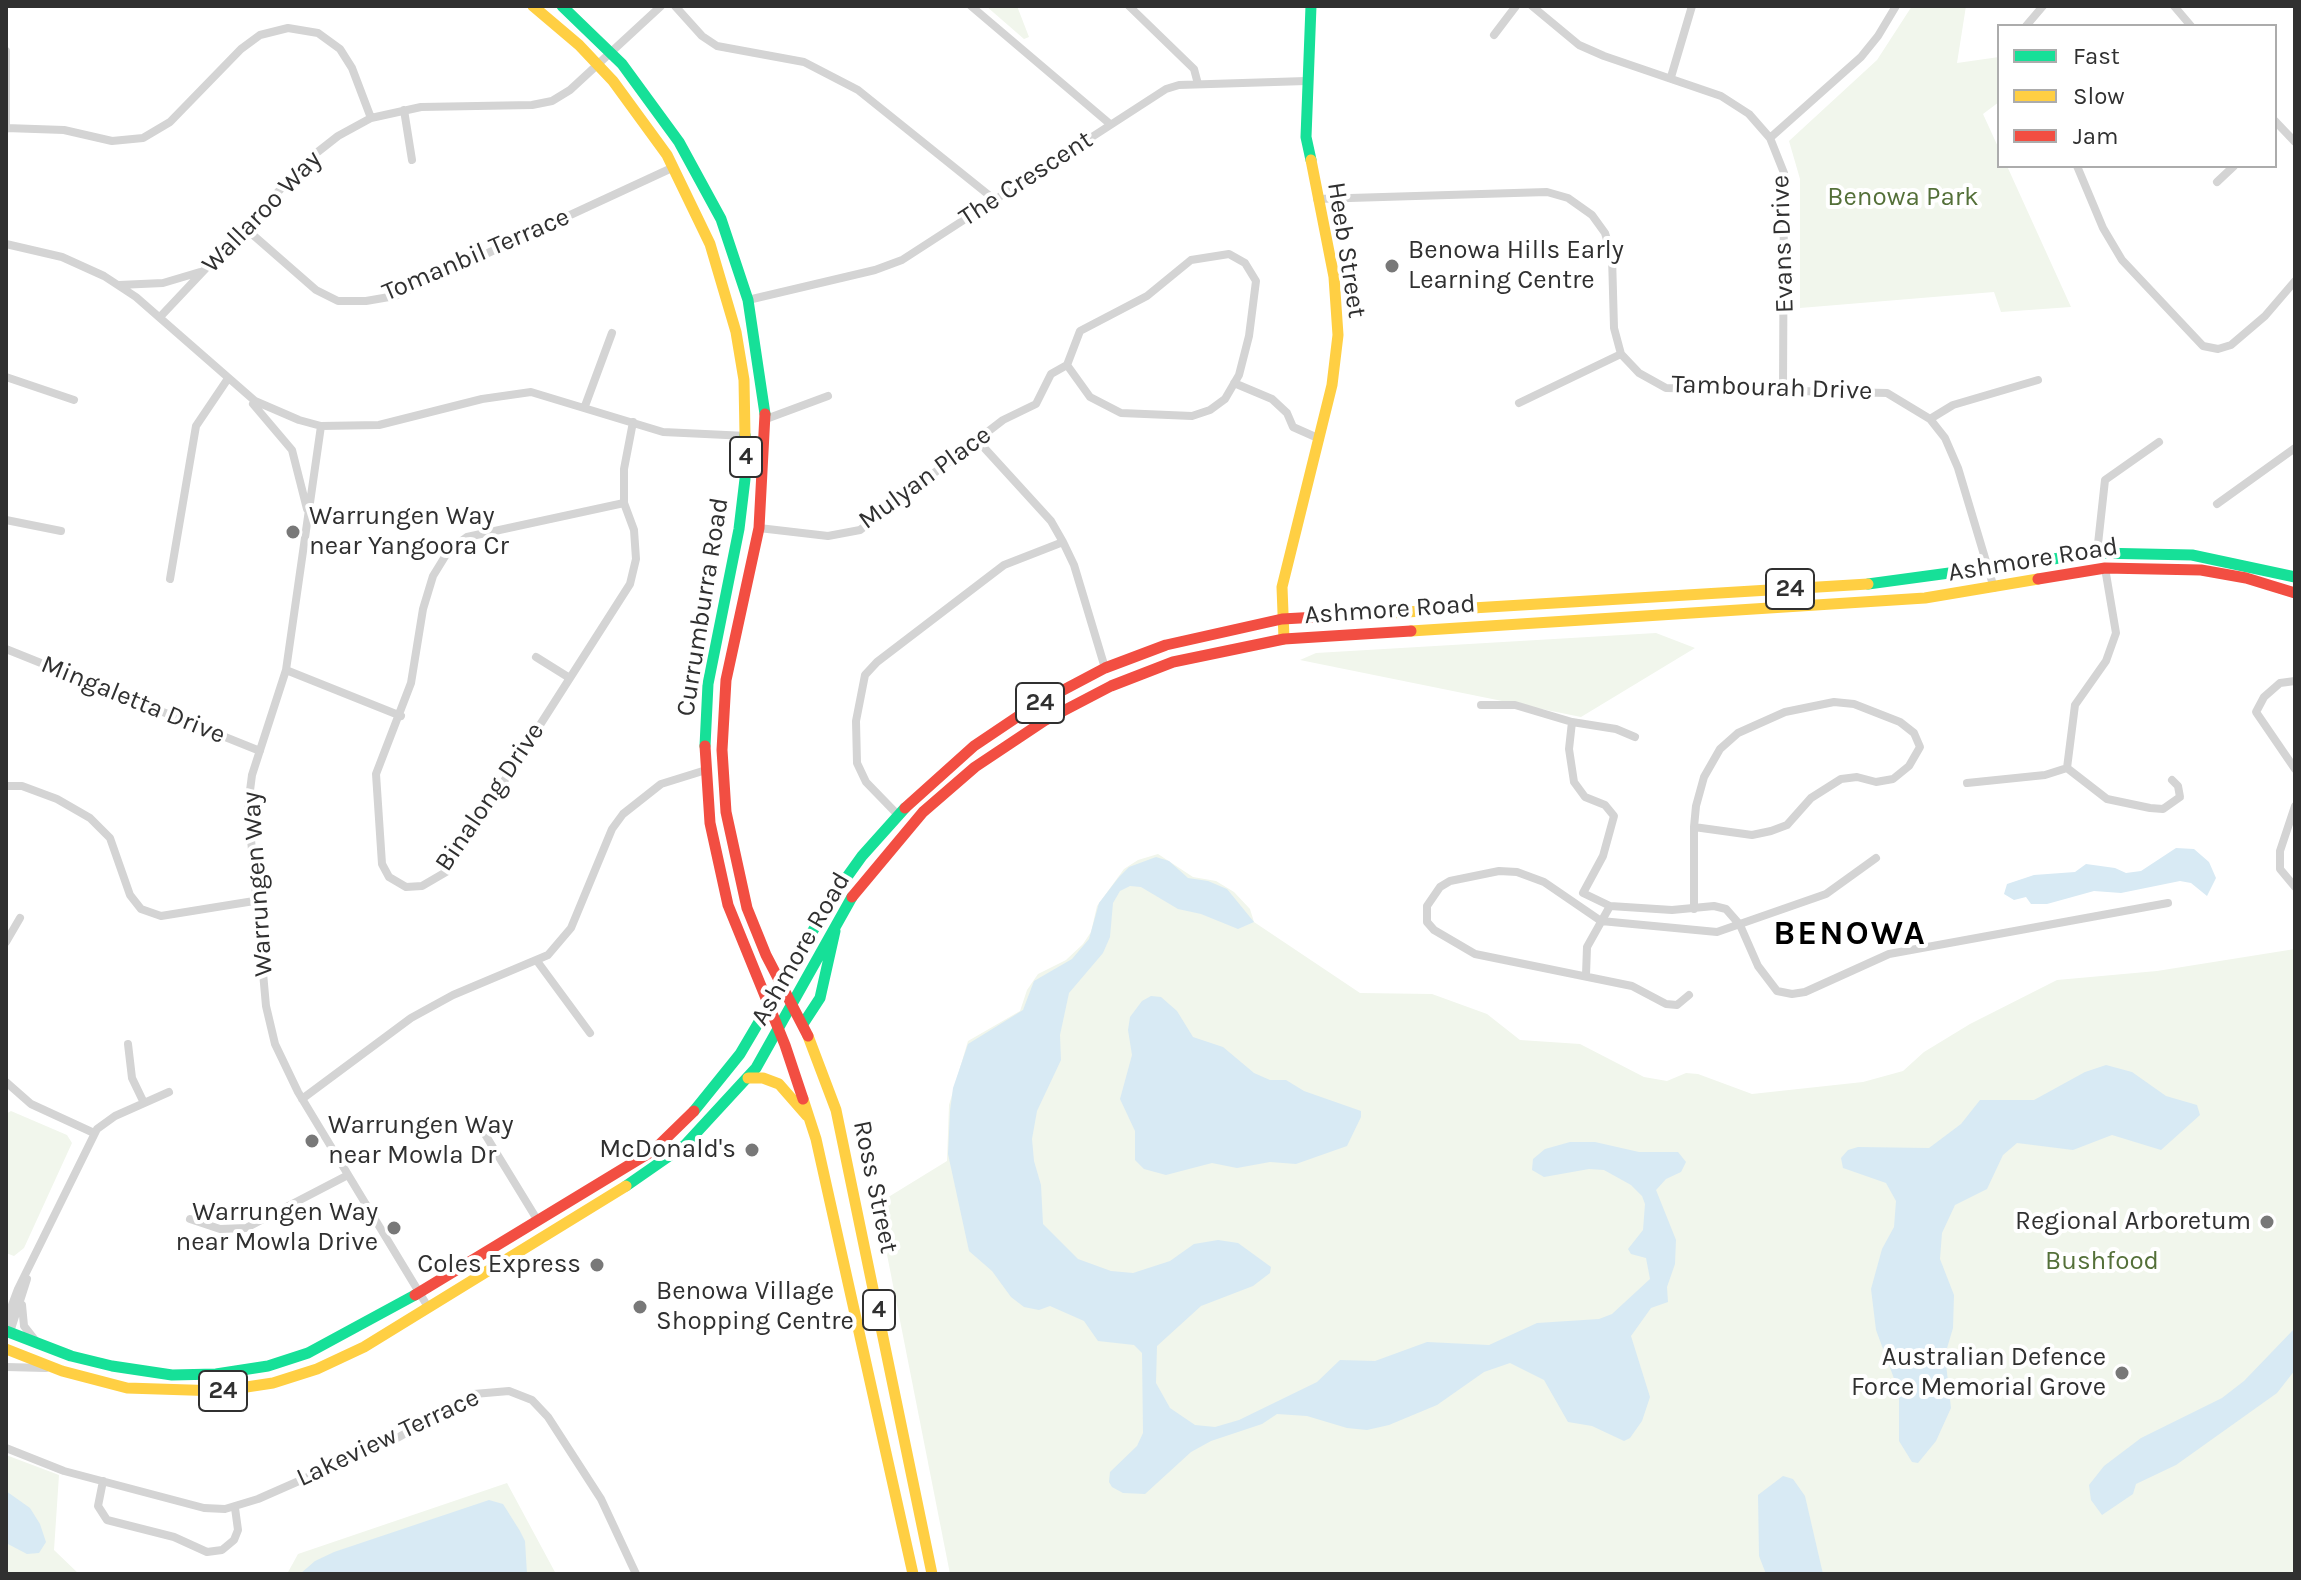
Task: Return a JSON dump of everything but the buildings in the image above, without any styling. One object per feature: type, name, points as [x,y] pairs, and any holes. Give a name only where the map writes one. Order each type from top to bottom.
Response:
[{"type":"main road","name":"Currumburra Road","points":[[533,6],[598,64],[643,118],[674,167],[710,244],[728,299],[742,364],[747,436],[739,529],[708,684],[706,770],[710,823],[728,905],[780,1031]]},
{"type":"main road","name":"Currumburra Road","points":[[562,6],[611,52],[654,103],[692,163],[721,219],[748,300],[766,419],[759,528],[726,680],[723,770],[728,827],[741,885],[758,937],[793,1003]]},
{"type":"main road","name":"Heeb Street","points":[[1284,639],[1282,587],[1332,385],[1338,314],[1306,137],[1311,6]]},
{"type":"main road","name":"Ashmore Road","points":[[7,1328],[71,1356],[138,1371],[216,1374],[268,1366],[308,1353],[371,1322],[654,1150],[679,1128],[731,1066],[770,1006],[834,895],[898,815],[933,779],[1035,705],[1105,668],[1208,633],[1282,619],[1888,583],[2097,553],[2192,555],[2241,563],[2295,577]]},
{"type":"main road","name":"Ashmore Road","points":[[6,1348],[59,1369],[127,1388],[173,1392],[220,1391],[273,1383],[353,1352],[652,1171],[700,1131],[748,1078],[780,1031],[839,916],[880,860],[923,812],[975,767],[1013,740],[1111,686],[1161,667],[1215,651],[1284,639],[1925,598],[2105,568],[2201,570],[2295,593]]},
{"type":"main road","points":[[803,1024],[819,1001],[839,916]]},
{"type":"main road","name":"Ross Street","points":[[793,1003],[818,1055],[840,1127],[932,1574]]},
{"type":"main road","name":"Ross Street","points":[[780,1031],[811,1122],[883,1428],[913,1574]]},
{"type":"main road","points":[[748,1078],[766,1079],[781,1086],[811,1122]]},
{"type":"main road","points":[[6,1348],[7,1328]]},
{"type":"street","name":"Wallaroo Way","points":[[160,317],[310,158],[338,136],[371,118],[404,110],[545,103],[570,90],[661,6]]},
{"type":"street","points":[[675,6],[702,36],[717,46],[804,62],[858,90],[995,200]]},
{"type":"street","points":[[971,6],[1110,124]]},
{"type":"street","points":[[1129,6],[1194,69],[1198,84]]},
{"type":"street","points":[[1494,35],[1516,6]]},
{"type":"street","name":"Evans Drive","points":[[1532,6],[1579,45],[1721,96],[1749,114],[1770,138],[1784,173],[1783,389]]},
{"type":"street","points":[[1671,77],[1692,6]]},
{"type":"street","points":[[1770,138],[1861,57],[1896,6]]},
{"type":"street","points":[[2028,24],[2043,6]]},
{"type":"street","points":[[2174,6],[2189,24]]},
{"type":"street","points":[[6,51],[6,129],[64,130],[112,141],[143,138],[170,122],[241,49],[260,35],[288,28],[318,33],[340,49],[352,68],[371,118]]},
{"type":"street","name":"The Crescent","points":[[748,300],[889,266],[1166,89],[1198,84],[1306,81]]},
{"type":"street","points":[[404,110],[412,160]]},
{"type":"street","points":[[2277,125],[2295,142]]},
{"type":"street","name":"Tomanbil Terrace","points":[[245,228],[316,290],[338,301],[366,301],[395,296],[674,167]]},
{"type":"street","points":[[2078,168],[2103,228],[2122,260],[2203,346],[2218,349],[2231,345],[2265,316],[2295,283]]},
{"type":"street","points":[[2217,182],[2232,168]]},
{"type":"street","points":[[1317,199],[1547,192],[1568,198],[1592,215],[1605,233],[1612,256],[1614,328],[1621,354],[1519,403]]},
{"type":"street","points":[[6,244],[62,257],[118,285],[160,317],[227,380],[264,407],[321,426],[379,425],[508,393],[531,392],[663,432],[747,436]]},
{"type":"street","name":"Mulyan Place","points":[[759,528],[828,536],[860,530],[1003,420],[1036,404],[1051,374],[1067,365],[1080,331],[1147,296],[1191,260],[1229,254],[1245,263],[1256,281],[1249,336],[1234,383],[1225,399],[1210,410],[1192,416],[1121,413],[1090,397],[1067,365]]},
{"type":"street","points":[[118,285],[163,283],[205,270]]},
{"type":"street","points":[[585,406],[612,333]]},
{"type":"street","name":"Tambourah Drive","points":[[1621,354],[1639,373],[1666,388],[1887,393],[1930,419],[1945,438],[1958,468],[1994,588]]},
{"type":"street","points":[[6,377],[74,400]]},
{"type":"street","points":[[170,579],[193,435],[205,408],[227,380]]},
{"type":"street","points":[[1930,419],[1953,405],[2038,380]]},
{"type":"street","points":[[1234,383],[1272,399],[1287,413],[1293,427],[1320,439]]},
{"type":"street","points":[[241,391],[292,450],[309,518]]},
{"type":"street","points":[[766,419],[828,396]]},
{"type":"street","name":"Binalong Drive","points":[[624,503],[467,537],[449,550],[433,576],[423,609],[411,683],[401,716],[380,758],[376,774],[382,864],[389,877],[406,887],[422,886],[446,872],[630,584],[636,559],[634,530],[624,503],[624,469],[633,422]]},
{"type":"street","name":"Warrungen Way","points":[[321,426],[286,670],[252,775],[248,806],[254,901],[266,1006],[275,1044],[302,1099],[428,1307]]},
{"type":"street","points":[[978,441],[1051,521],[1063,542],[1074,565],[1105,668]]},
{"type":"street","points":[[2097,553],[2105,480],[2159,442]]},
{"type":"street","points":[[2217,504],[2295,448]]},
{"type":"street","points":[[6,520],[61,531]]},
{"type":"street","points":[[898,815],[866,782],[857,763],[856,721],[865,675],[877,662],[1004,565],[1063,542]]},
{"type":"street","points":[[2067,768],[2075,705],[2106,661],[2116,633],[2105,568]]},
{"type":"street","name":"Mingaletta Drive","points":[[6,649],[260,751]]},
{"type":"street","points":[[536,657],[568,677]]},
{"type":"street","points":[[286,670],[401,716]]},
{"type":"street","points":[[2295,681],[2280,683],[2264,697],[2256,712],[2295,769]]},
{"type":"street","points":[[1694,827],[1752,835],[1787,825],[1811,798],[1841,779],[1857,777],[1876,782],[1893,779],[1909,766],[1920,747],[1914,733],[1882,714],[1834,702],[1785,712],[1738,733],[1720,749],[1704,777],[1694,827],[1694,909]]},
{"type":"street","points":[[1481,705],[1515,705],[1572,722],[1616,729],[1635,737]]},
{"type":"street","points":[[1572,722],[1569,749],[1574,782],[1585,797],[1605,805],[1614,816],[1603,856],[1583,893],[1610,906],[1694,909],[1714,906],[1726,909],[1740,925],[1767,980],[1777,991],[1792,994],[1805,992],[1889,954],[2168,903]]},
{"type":"street","points":[[2067,768],[2107,799],[2150,808],[2163,809],[2180,797],[2178,786],[2172,780]]},
{"type":"street","points":[[1967,783],[2045,775],[2067,768]]},
{"type":"street","points":[[302,1099],[411,1018],[453,995],[548,955],[571,928],[612,829],[623,814],[661,784],[706,770]]},
{"type":"street","points":[[6,786],[22,786],[57,799],[90,818],[110,838],[130,895],[141,909],[161,916],[254,901]]},
{"type":"street","points":[[2295,806],[2280,851],[2280,869],[2295,887]]},
{"type":"street","points":[[1689,995],[1677,1005],[1666,1004],[1632,986],[1475,954],[1434,930],[1427,922],[1427,906],[1440,887],[1450,881],[1499,871],[1517,872],[1544,882],[1601,921],[1717,932],[1826,894],[1876,858]]},
{"type":"street","points":[[1586,975],[1587,947],[1610,906]]},
{"type":"street","points":[[6,942],[20,918]]},
{"type":"street","points":[[537,961],[590,1033]]},
{"type":"street","points":[[128,1044],[132,1078],[144,1103]]},
{"type":"street","points":[[6,1082],[31,1104],[94,1133]]},
{"type":"street","points":[[7,1328],[8,1310],[94,1133],[108,1120],[169,1092]]},
{"type":"street","points":[[483,1131],[538,1221]]},
{"type":"street","points":[[190,1219],[220,1229],[246,1228],[348,1175]]},
{"type":"street","points":[[7,1328],[29,1271]]},
{"type":"street","points":[[24,1288],[24,1323],[38,1343]]},
{"type":"street","points":[[6,1367],[59,1369]]},
{"type":"street","name":"Lakeview Terrace","points":[[6,1448],[43,1465],[209,1509],[235,1508],[404,1435],[474,1394],[503,1390],[526,1397],[548,1417],[596,1491],[636,1574]]},
{"type":"street","points":[[103,1481],[98,1506],[107,1520],[177,1537],[207,1552],[222,1550],[234,1540],[238,1530],[235,1508]]},
{"type":"green space","points":[[986,6],[1017,6],[1029,37],[1024,39]]},
{"type":"green space","name":"Benowa Park","points":[[1912,6],[1966,6],[1957,63],[1997,57],[1997,104],[1983,114],[1997,145],[1997,168],[2008,168],[2071,307],[2001,312],[1994,292],[1800,308],[1800,179],[1789,141],[1877,60]]},
{"type":"green space","points":[[1656,633],[1695,648],[1581,717],[1300,660],[1316,653]]},
{"type":"green space","name":"Bushfood","points":[[1158,854],[1193,877],[1216,881],[1234,892],[1250,909],[1254,922],[1360,993],[1432,994],[1487,1014],[1520,1040],[1580,1044],[1644,1077],[1667,1081],[1686,1073],[1698,1074],[1752,1094],[1863,1082],[1903,1071],[1924,1052],[1970,1024],[2057,980],[2157,971],[2295,949],[2295,1574],[950,1574],[877,1204],[947,1161],[949,1105],[968,1041],[1020,1011],[1027,990],[1038,974],[1066,960],[1083,944],[1091,932],[1097,906],[1124,869],[1138,860]]},
{"type":"green space","points":[[11,1111],[67,1135],[72,1143],[24,1248],[14,1256],[6,1253],[6,1114]]},
{"type":"green space","points":[[6,1455],[59,1475],[54,1550],[79,1574],[6,1574]]},
{"type":"green space","points":[[507,1483],[556,1574],[287,1574],[298,1554]]},
{"type":"shaded area","points":[[2176,848],[2194,849],[2209,862],[2216,878],[2207,896],[2191,883],[2180,881],[2121,893],[2094,891],[2047,904],[2031,904],[2026,897],[2014,900],[2004,894],[2007,884],[2034,875],[2075,872],[2086,864],[2115,868],[2126,873],[2141,871]]},
{"type":"shaded area","points":[[1156,857],[1169,861],[1188,878],[1208,881],[1227,889],[1254,922],[1238,929],[1201,914],[1178,909],[1141,887],[1130,886],[1120,891],[1113,903],[1110,937],[1103,953],[1069,993],[1060,1035],[1061,1060],[1037,1111],[1032,1139],[1041,1185],[1043,1224],[1078,1259],[1111,1271],[1133,1273],[1170,1261],[1194,1244],[1218,1240],[1238,1243],[1271,1267],[1270,1273],[1253,1286],[1201,1306],[1157,1346],[1156,1383],[1170,1408],[1195,1425],[1215,1427],[1239,1420],[1317,1382],[1340,1360],[1375,1361],[1427,1342],[1489,1345],[1537,1323],[1599,1319],[1612,1314],[1650,1279],[1646,1258],[1631,1254],[1628,1249],[1643,1230],[1645,1204],[1642,1196],[1631,1185],[1604,1170],[1589,1169],[1544,1177],[1532,1170],[1533,1159],[1545,1149],[1570,1142],[1595,1142],[1639,1152],[1678,1152],[1686,1162],[1681,1172],[1666,1179],[1656,1190],[1676,1240],[1675,1264],[1667,1287],[1668,1302],[1651,1308],[1631,1336],[1650,1397],[1642,1421],[1630,1438],[1624,1441],[1592,1426],[1568,1422],[1544,1380],[1510,1363],[1484,1372],[1437,1405],[1389,1425],[1367,1430],[1347,1428],[1307,1416],[1277,1414],[1262,1424],[1211,1441],[1191,1452],[1145,1494],[1123,1493],[1112,1487],[1110,1472],[1137,1446],[1143,1433],[1142,1353],[1134,1345],[1098,1341],[1084,1321],[1050,1306],[1039,1310],[1024,1307],[969,1251],[948,1154],[950,1111],[953,1088],[968,1044],[1023,1010],[1034,981],[1072,959],[1089,939],[1099,903],[1119,877],[1129,867]]},
{"type":"shaded area","points":[[1151,996],[1161,997],[1177,1011],[1193,1037],[1223,1047],[1254,1073],[1270,1080],[1286,1080],[1304,1091],[1361,1111],[1347,1146],[1296,1164],[1270,1162],[1237,1168],[1212,1163],[1166,1175],[1144,1169],[1135,1160],[1135,1131],[1120,1099],[1132,1055],[1128,1030],[1130,1017],[1142,1001]]},
{"type":"shaded area","points":[[2106,1065],[2132,1072],[2166,1096],[2197,1105],[2200,1115],[2161,1150],[2112,1135],[2073,1150],[2017,1143],[2003,1155],[1987,1189],[1955,1205],[1942,1233],[1940,1259],[1954,1295],[1953,1328],[1945,1355],[1951,1408],[1936,1441],[1918,1463],[1912,1462],[1899,1441],[1899,1392],[1876,1330],[1871,1289],[1882,1249],[1894,1227],[1896,1201],[1886,1183],[1843,1168],[1841,1158],[1848,1150],[1858,1147],[1929,1148],[1961,1124],[1980,1100],[2034,1100],[2085,1072]]},
{"type":"shaded area","points":[[2295,1328],[2295,1370],[2277,1393],[2176,1465],[2136,1484],[2133,1494],[2102,1515],[2091,1500],[2089,1485],[2104,1466],[2141,1438],[2222,1398],[2244,1381]]},
{"type":"shaded area","points":[[1783,1476],[1793,1479],[1805,1496],[1823,1574],[1766,1574],[1759,1556],[1758,1495]]},
{"type":"shaded area","points":[[6,1491],[30,1508],[40,1524],[46,1542],[39,1553],[27,1554],[6,1543]]},
{"type":"shaded area","points":[[489,1500],[503,1504],[520,1531],[525,1541],[527,1574],[300,1574],[315,1561],[334,1552]]},
{"type":"traffic: fast","points":[[562,6],[622,64],[679,142],[721,219],[748,300],[765,414]]},
{"type":"traffic: fast","points":[[1311,6],[1306,137],[1311,160]]},
{"type":"traffic: fast","points":[[705,746],[708,684],[739,529],[745,479],[745,435]]},
{"type":"traffic: fast","points":[[1868,584],[2097,553],[2192,555],[2295,577]]},
{"type":"traffic: fast","points":[[694,1111],[740,1054],[834,895],[862,856],[905,808]]},
{"type":"traffic: fast","points":[[626,1186],[685,1145],[756,1068],[852,897]]},
{"type":"traffic: fast","points":[[803,1024],[820,998],[835,931]]},
{"type":"traffic: fast","points":[[6,1331],[71,1356],[112,1366],[172,1375],[216,1374],[268,1366],[308,1353],[415,1295]]},
{"type":"traffic: slow","points":[[533,6],[579,45],[613,81],[667,155],[710,244],[736,332],[744,380],[745,435]]},
{"type":"traffic: slow","points":[[1284,639],[1282,587],[1332,385],[1338,335],[1334,277],[1311,160]]},
{"type":"traffic: slow","points":[[1411,631],[1925,598],[2038,579]]},
{"type":"traffic: slow","points":[[1390,613],[1868,584]]},
{"type":"traffic: slow","points":[[808,1036],[836,1110],[932,1574]]},
{"type":"traffic: slow","points":[[748,1078],[763,1078],[779,1084],[807,1116]]},
{"type":"traffic: slow","points":[[803,1099],[816,1139],[913,1574]]},
{"type":"traffic: slow","points":[[6,1349],[62,1371],[127,1388],[220,1391],[273,1383],[317,1369],[364,1347],[626,1186]]},
{"type":"traffic: jam","points":[[765,414],[759,528],[726,680],[722,750],[726,812],[747,908],[766,955],[808,1036]]},
{"type":"traffic: jam","points":[[2038,579],[2105,568],[2201,570],[2246,578],[2295,593]]},
{"type":"traffic: jam","points":[[905,808],[974,746],[1035,705],[1105,668],[1166,645],[1282,619],[1390,613]]},
{"type":"traffic: jam","points":[[852,897],[923,812],[975,767],[1044,721],[1111,686],[1173,662],[1284,639],[1411,631]]},
{"type":"traffic: jam","points":[[705,746],[710,823],[728,905],[785,1045],[803,1099]]},
{"type":"traffic: jam","points":[[415,1295],[654,1150],[694,1111]]},
{"type":"place","name":"Benowa Hills Early Learning Centre","points":[[1392,266]]},
{"type":"place","name":"Warrungen Way near Yangoora Cr","points":[[293,532]]},
{"type":"place","name":"Warrungen Way near Mowla Dr","points":[[312,1141]]},
{"type":"place","name":"McDonald's","points":[[752,1150]]},
{"type":"place","name":"Regional Arboretum","points":[[2267,1222]]},
{"type":"place","name":"Warrungen Way near Mowla Drive","points":[[394,1228]]},
{"type":"place","name":"Coles Express","points":[[597,1265]]},
{"type":"place","name":"Benowa Village Shopping Centre","points":[[640,1307]]},
{"type":"place","name":"Australian Defence Force Memorial Grove","points":[[2122,1373]]},
{"type":"district","name":"BENOWA","points":[[1850,934]]}]
